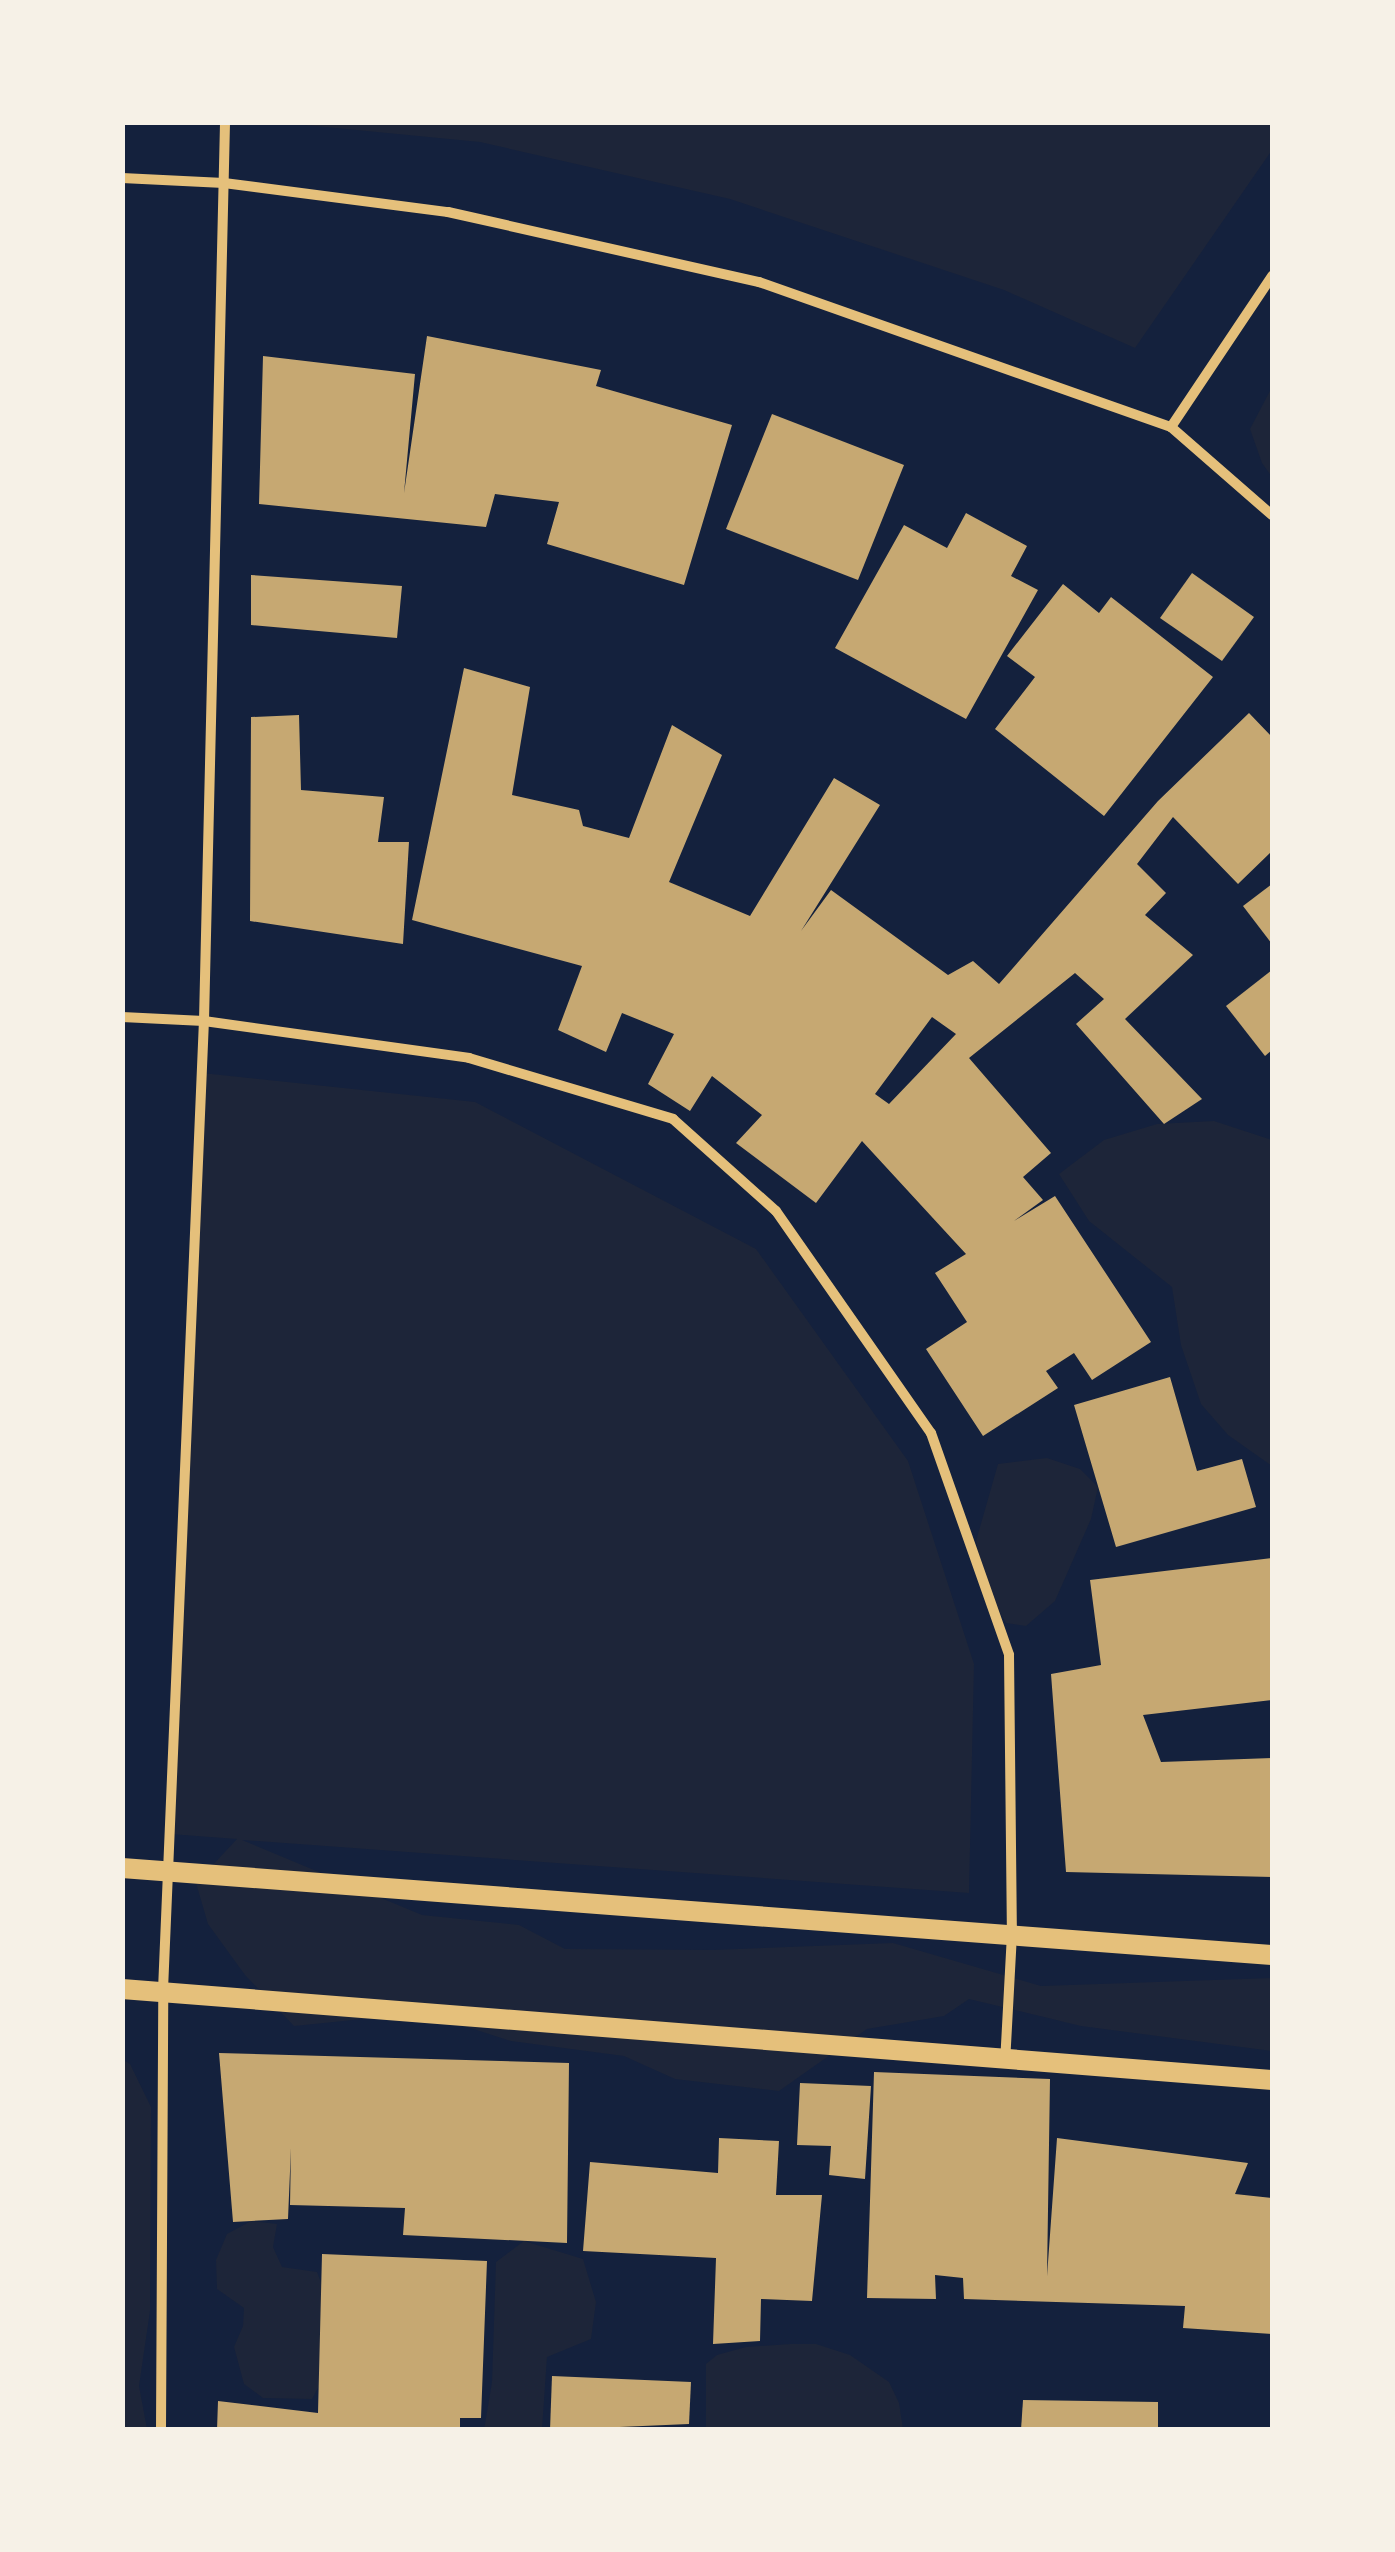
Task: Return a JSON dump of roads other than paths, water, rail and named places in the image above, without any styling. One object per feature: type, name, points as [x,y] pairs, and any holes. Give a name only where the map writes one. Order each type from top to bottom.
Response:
[{"type":"main road","points":[[122,1868],[1272,1955]]},
{"type":"main road","points":[[122,1990],[163,1990],[1005,2062],[1272,2080]]},
{"type":"street","points":[[161,2430],[163,1990],[204,1022],[225,122]]},
{"type":"street","points":[[122,178],[224,184],[448,212],[759,282],[1171,427],[1272,515]]},
{"type":"street","points":[[1171,427],[1272,276]]},
{"type":"street","points":[[122,1017],[204,1022],[469,1058],[674,1119],[776,1211],[931,1433],[1009,1654],[1012,1934],[1005,2062]]}]
